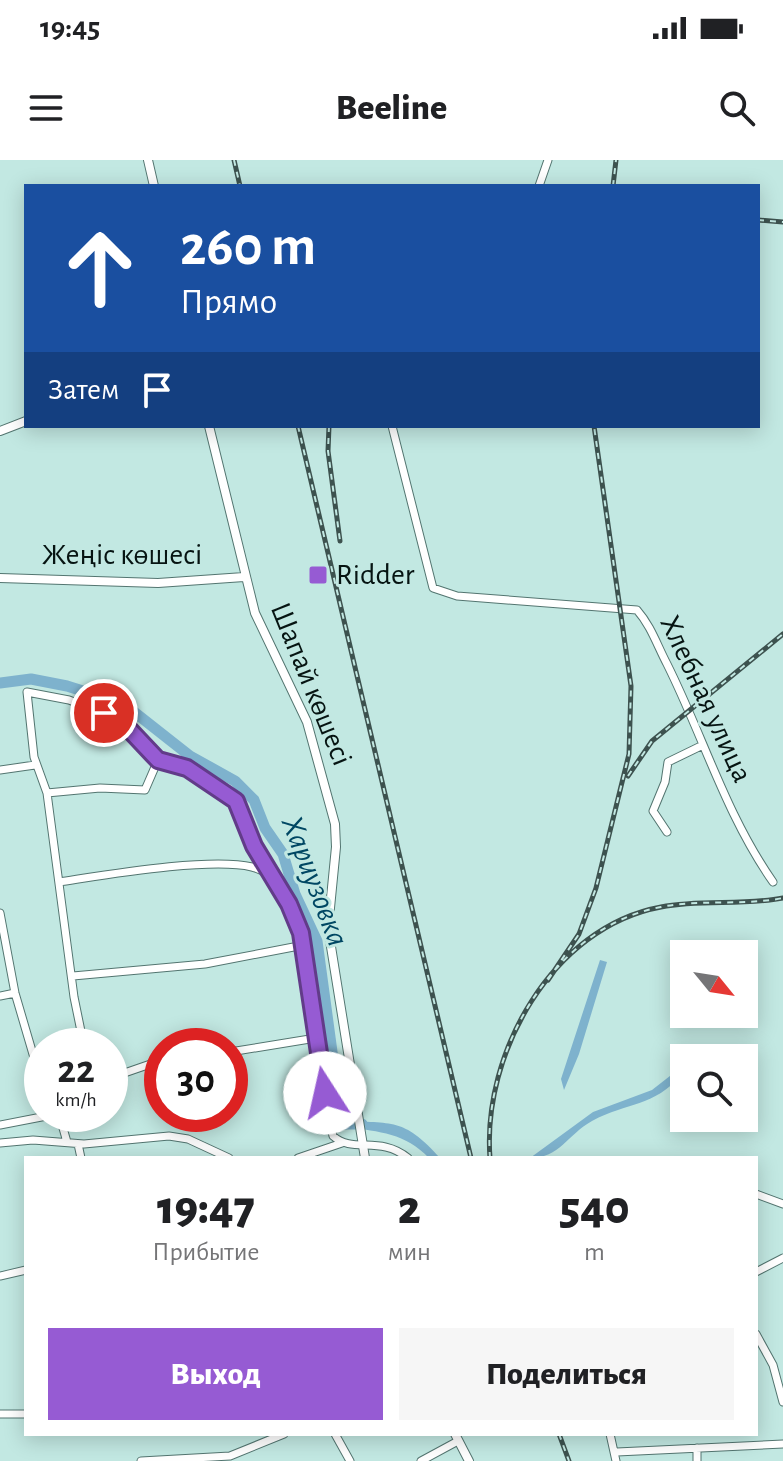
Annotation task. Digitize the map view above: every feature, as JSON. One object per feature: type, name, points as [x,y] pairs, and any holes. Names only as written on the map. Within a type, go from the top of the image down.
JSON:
[{"type":"street","points":[[148,160],[154,184]]},
{"type":"street","points":[[540,184],[548,160]]},
{"type":"street","points":[[0,431],[24,422]]},
{"type":"street","name":"Шапай көшесі","points":[[209,428],[255,613],[307,722],[335,824],[336,847],[328,928],[365,1156]]},
{"type":"street","name":"Хлебная улица","points":[[393,428],[433,588],[457,596],[637,610],[650,627],[733,816],[773,882]]},
{"type":"street","name":"Жеңіс көшесі","points":[[0,578],[158,583],[244,577]]},
{"type":"street","points":[[81,1028],[47,793],[35,765],[27,692],[69,700],[113,717],[158,760],[187,768],[236,801],[271,876],[289,904],[304,945],[333,1136],[343,1142],[392,1146],[405,1156]]},
{"type":"street","points":[[667,832],[653,811],[665,782],[668,762],[703,745]]},
{"type":"street","points":[[47,793],[100,788],[145,790],[149,787],[158,760]]},
{"type":"street","points":[[0,770],[35,765]]},
{"type":"street","points":[[59,882],[193,866],[250,866],[271,876]]},
{"type":"street","points":[[0,913],[15,993],[25,1028]]},
{"type":"street","points":[[73,976],[205,964],[304,945]]},
{"type":"street","points":[[0,996],[15,993]]},
{"type":"street","points":[[248,1049],[316,1038]]},
{"type":"street","points":[[0,1125],[24,1120]]},
{"type":"street","points":[[63,1132],[67,1142]]},
{"type":"street","points":[[0,1143],[78,1144],[169,1136],[188,1139],[213,1156]]},
{"type":"street","points":[[317,1155],[343,1142]]},
{"type":"street","points":[[78,1144],[81,1156]]},
{"type":"street","points":[[758,1195],[783,1204]]},
{"type":"street","points":[[758,1271],[783,1258]]},
{"type":"street","points":[[0,1276],[24,1270]]},
{"type":"street","points":[[758,1338],[773,1365],[783,1402]]},
{"type":"street","points":[[0,1414],[24,1414]]},
{"type":"street","points":[[141,1461],[230,1456],[279,1436]]},
{"type":"street","points":[[336,1436],[350,1461]]},
{"type":"street","points":[[611,1436],[616,1457],[660,1449],[783,1444]]},
{"type":"street","points":[[421,1461],[456,1437],[469,1461]]},
{"type":"street","points":[[697,1448],[697,1461]]},
{"type":"street","points":[[659,1461],[660,1449]]},
{"type":"water","points":[[600,960],[607,962],[579,1054],[564,1090],[561,1079]]},
{"type":"water","points":[[670,1076],[670,1086],[661,1093],[592,1121],[549,1154],[533,1156],[593,1112],[652,1090]]},
{"type":"water","points":[[347,1121],[399,1126],[418,1136],[438,1156],[427,1156],[411,1143],[391,1135],[347,1127]]},
{"type":"waterway","name":"Хариузовка","points":[[0,683],[31,679],[67,686],[124,704],[190,756],[235,781],[254,800],[265,828],[283,854],[295,894],[317,941],[340,1111],[346,1124],[362,1124]]},
{"type":"railway","points":[[234,160],[240,184]]},
{"type":"railway","points":[[613,184],[616,160]]},
{"type":"railway","points":[[760,220],[783,222]]},
{"type":"railway","points":[[298,428],[471,1156]]},
{"type":"railway","points":[[329,428],[328,451],[340,541]]},
{"type":"railway","points":[[548,980],[579,934],[596,888],[629,754],[631,686],[594,428]]},
{"type":"railway","points":[[628,776],[652,741],[783,634]]},
{"type":"railway","points":[[490,1156],[491,1118],[498,1078],[512,1038],[532,1001],[557,968],[587,940],[622,919],[661,907],[783,898]]},
{"type":"railway","points":[[560,1436],[569,1461]]},
{"type":"place","name":"Ridder","points":[[318,575]]},
{"type":"route","points":[[104,713],[124,724],[158,760],[187,768],[236,801],[254,846],[279,885],[301,933],[325,1093]]}]
